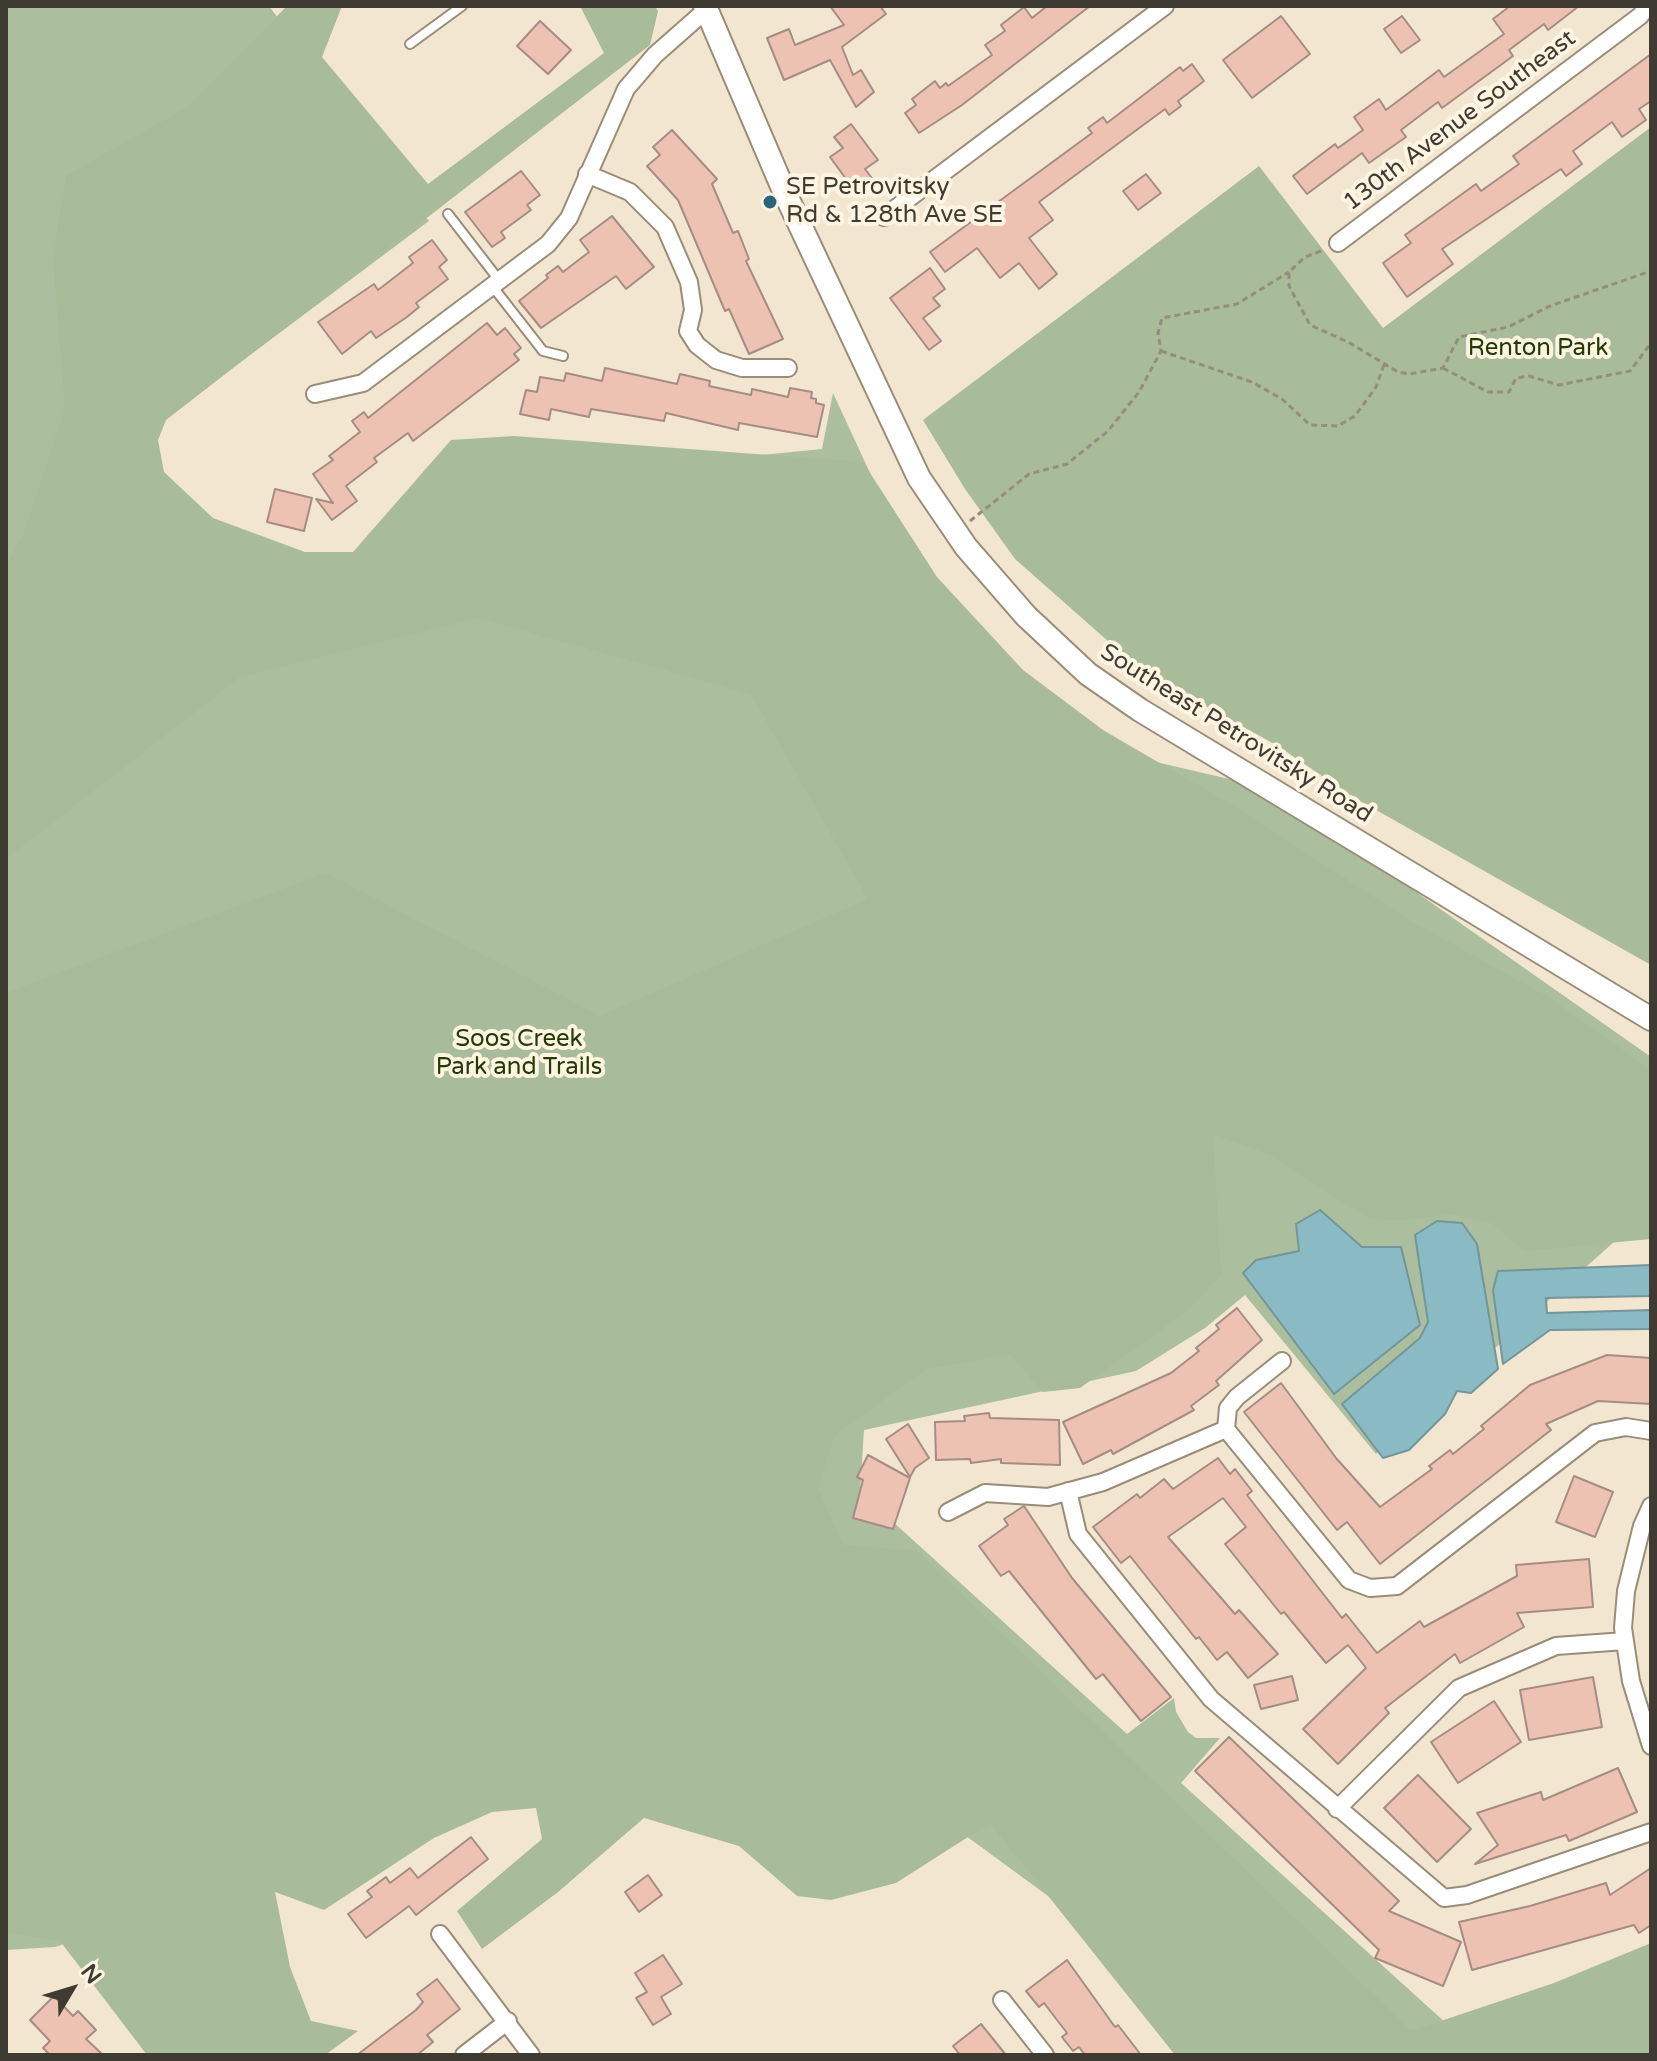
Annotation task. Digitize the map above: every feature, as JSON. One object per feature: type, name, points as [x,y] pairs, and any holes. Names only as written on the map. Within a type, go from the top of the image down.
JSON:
[{"type":"main road","name":"Southeast Petrovitsky Road","points":[[706,8],[784,191],[919,478],[955,532],[1026,616],[1101,683],[1651,1019]]},
{"type":"street","points":[[884,217],[1165,6]]},
{"type":"street","name":"130th Avenue Southeast","points":[[1338,243],[1640,16],[1648,6]]},
{"type":"street","points":[[315,394],[363,383],[559,232],[626,89],[655,55],[706,8]]},
{"type":"street","points":[[587,174],[630,192],[665,227],[689,282],[693,310],[688,331],[697,345],[716,360],[742,368],[788,368]]},
{"type":"street","points":[[1282,1361],[1237,1397],[1228,1408],[1226,1429],[1349,1580],[1370,1588],[1397,1586],[1595,1433],[1626,1427],[1651,1431]]},
{"type":"street","points":[[948,1512],[985,1493],[1048,1497],[1103,1482],[1226,1429]]},
{"type":"street","points":[[1068,1491],[1078,1534],[1211,1699],[1444,1898],[1467,1895],[1651,1832]]},
{"type":"street","points":[[1651,1506],[1642,1526],[1626,1591],[1625,1641],[1631,1681],[1651,1746]]},
{"type":"street","points":[[1337,1809],[1459,1688],[1556,1646],[1625,1641]]},
{"type":"street","points":[[440,1934],[531,2055]]},
{"type":"street","points":[[1002,2000],[1045,2055]]},
{"type":"street","points":[[464,2055],[508,2021]]},
{"type":"lane","points":[[410,44],[462,6]]},
{"type":"lane","points":[[448,214],[543,351],[563,356]]},
{"type":"path","points":[[955,532],[1029,474],[1067,464],[1086,451],[1123,414],[1161,351],[1158,333],[1162,318],[1237,304],[1289,272],[1305,257],[1338,243]]},
{"type":"path","points":[[1443,368],[1459,337],[1508,327],[1550,306],[1651,271]]},
{"type":"path","points":[[1289,272],[1289,286],[1310,325],[1348,342],[1384,365],[1409,374],[1443,368],[1488,392],[1509,392],[1516,378],[1529,376],[1559,385],[1630,371],[1651,343]]},
{"type":"path","points":[[1161,351],[1252,382],[1282,399],[1310,425],[1338,426],[1355,416],[1376,387],[1384,365]]},
{"type":"green space","name":"Soos Creek Park and Trails","points":[[6,6],[269,6],[429,221],[146,433],[146,475],[267,582],[741,457],[822,449],[833,393],[895,527],[917,560],[1029,687],[1143,759],[1268,788],[1651,1057],[1651,1209],[1376,1454],[1245,1295],[1205,1328],[1136,1371],[864,1430],[860,1492],[1127,1734],[1174,1698],[1176,1712],[1188,1732],[1196,1738],[1220,1738],[1181,1783],[1447,2024],[1428,2055],[1265,2055],[790,1707],[55,1947],[6,1950]]},
{"type":"green space","name":"Soos Creek Park and Trails","points":[[287,6],[342,6],[322,57],[428,184],[604,53],[580,6],[655,6],[658,11],[650,45],[166,420],[158,440],[164,472],[213,518],[305,552],[353,552],[451,440],[514,436],[863,462],[937,577],[1023,670],[1103,730],[1247,814],[1410,921],[1545,995],[1651,1070],[1651,1239],[1524,1251],[1492,1223],[1452,1214],[1403,1220],[1370,1219],[1268,1154],[1213,1134],[1221,1275],[1186,1312],[1080,1388],[1043,1392],[1010,1354],[926,1369],[835,1435],[818,1488],[843,1545],[917,1551],[1411,2031],[1554,1983],[1651,1943],[1651,2055],[1175,2055],[990,1823],[896,1883],[831,1900],[797,1896],[739,1846],[644,1818],[558,1892],[482,1949],[457,1911],[542,1839],[536,1808],[492,1812],[434,1838],[324,1910],[275,1892],[290,1967],[311,2021],[358,2031],[325,2055],[147,2055],[60,1941],[6,1932],[6,993],[326,873],[600,1016],[868,899],[751,694],[478,618],[240,677],[6,859],[6,565],[23,536],[65,408],[53,258],[66,176],[189,106]]},
{"type":"green space","name":"Renton Park","points":[[1651,127],[1651,965],[1353,797],[1278,746],[1142,671],[1015,559],[965,489],[923,420],[1259,166],[1383,328]]},
{"type":"water","points":[[1320,1210],[1362,1247],[1401,1247],[1420,1325],[1334,1394],[1243,1273],[1256,1260],[1299,1251],[1296,1224]]},
{"type":"water","points":[[1437,1221],[1462,1223],[1477,1244],[1498,1369],[1471,1393],[1457,1391],[1445,1414],[1409,1450],[1383,1458],[1342,1404],[1420,1338],[1428,1322],[1415,1235]]},
{"type":"water","points":[[1651,1265],[1651,1296],[1546,1298],[1547,1313],[1651,1310],[1651,1329],[1550,1330],[1503,1364],[1493,1290],[1498,1271]]},
{"type":"building","points":[[830,6],[880,6],[886,14],[842,47],[853,75],[861,70],[874,92],[856,107],[830,60],[784,80],[767,38],[789,29],[795,45],[844,25]]},
{"type":"building","points":[[1047,6],[1090,6],[962,105],[919,133],[905,113],[916,105],[912,99],[935,81],[940,88],[946,83],[948,86],[992,55],[985,45],[1005,31],[1001,25],[1024,7],[1032,18]]},
{"type":"building","points":[[1510,6],[1579,6],[1548,30],[1544,24],[1509,50],[1513,56],[1442,108],[1438,102],[1401,130],[1406,137],[1369,163],[1362,153],[1307,194],[1293,176],[1335,144],[1338,148],[1363,130],[1354,117],[1379,99],[1386,110],[1439,70],[1444,77],[1504,34],[1493,19]]},
{"type":"building","points":[[1281,16],[1310,54],[1252,98],[1223,60]]},
{"type":"building","points":[[1402,16],[1420,40],[1401,53],[1384,29]]},
{"type":"building","points":[[540,21],[571,50],[548,74],[517,46]]},
{"type":"building","points":[[1651,54],[1651,101],[1639,109],[1646,120],[1622,137],[1612,122],[1573,151],[1582,164],[1566,176],[1561,169],[1442,249],[1453,264],[1407,297],[1383,263],[1411,243],[1405,235],[1476,184],[1481,191],[1519,164],[1513,156]]},
{"type":"building","points":[[1192,64],[1204,81],[1178,101],[1181,106],[1169,115],[1165,109],[1039,202],[1053,220],[1029,238],[1057,274],[1039,289],[1019,263],[1000,278],[977,248],[945,272],[930,252],[1092,133],[1088,128],[1103,117],[1107,123],[1180,67],[1183,71]]},
{"type":"building","points":[[851,124],[878,160],[865,169],[874,181],[857,194],[830,157],[843,148],[834,137]]},
{"type":"building","points":[[672,130],[717,179],[712,184],[733,233],[738,231],[749,259],[746,261],[783,339],[749,354],[729,309],[725,311],[678,200],[647,166],[660,155],[653,147]]},
{"type":"building","points":[[521,171],[540,195],[527,205],[531,210],[501,232],[505,238],[492,247],[465,212]]},
{"type":"building","points":[[1146,174],[1161,193],[1138,210],[1123,191]]},
{"type":"building","points":[[612,216],[654,267],[626,289],[616,276],[541,328],[519,301],[558,266],[563,272],[589,252],[580,240]]},
{"type":"building","points":[[432,240],[447,260],[439,267],[448,279],[416,303],[419,307],[407,317],[376,338],[371,331],[342,354],[318,322],[374,284],[378,290],[413,263],[409,257]]},
{"type":"building","points":[[930,268],[945,289],[933,298],[940,306],[923,318],[941,341],[929,350],[890,298]]},
{"type":"building","points":[[487,323],[497,335],[505,328],[521,348],[514,354],[519,360],[413,441],[408,433],[374,458],[377,462],[346,486],[357,501],[332,520],[316,499],[333,503],[313,474],[333,460],[329,456],[360,432],[352,421],[364,412],[368,418]]},
{"type":"building","points":[[605,368],[677,384],[680,374],[710,381],[709,386],[751,395],[752,389],[788,397],[790,388],[812,392],[811,398],[824,405],[817,437],[739,423],[738,430],[666,413],[664,421],[591,409],[589,417],[551,409],[549,420],[520,414],[526,390],[537,392],[540,377],[564,381],[566,373],[602,381]]},
{"type":"building","points":[[275,489],[312,498],[304,531],[267,522]]},
{"type":"building","points":[[1237,1308],[1262,1340],[1216,1381],[1219,1385],[1191,1406],[1194,1410],[1113,1454],[1111,1450],[1083,1464],[1063,1422],[1171,1373],[1199,1351],[1196,1348],[1219,1329],[1216,1325]]},
{"type":"building","points":[[1607,1355],[1651,1358],[1651,1404],[1598,1401],[1546,1424],[1551,1430],[1380,1564],[1347,1522],[1337,1530],[1244,1412],[1281,1383],[1336,1458],[1380,1507],[1432,1469],[1429,1466],[1450,1450],[1453,1454],[1484,1429],[1481,1426],[1530,1385]]},
{"type":"building","points":[[989,1413],[990,1418],[1059,1420],[1060,1465],[1001,1463],[1001,1459],[971,1463],[970,1459],[936,1460],[935,1422],[965,1421],[964,1416]]},
{"type":"building","points":[[908,1424],[929,1458],[915,1468],[910,1477],[886,1439]]},
{"type":"building","points":[[868,1455],[910,1478],[893,1529],[853,1518],[863,1480],[857,1477]]},
{"type":"building","points":[[1218,1458],[1230,1474],[1235,1469],[1252,1491],[1247,1495],[1317,1586],[1342,1618],[1346,1614],[1377,1653],[1420,1621],[1424,1627],[1517,1576],[1516,1565],[1589,1559],[1593,1607],[1517,1613],[1524,1627],[1460,1663],[1455,1654],[1385,1708],[1389,1713],[1338,1764],[1303,1729],[1366,1668],[1348,1645],[1326,1663],[1284,1612],[1281,1614],[1225,1544],[1246,1527],[1223,1498],[1168,1537],[1235,1614],[1239,1610],[1278,1654],[1248,1678],[1227,1652],[1217,1660],[1199,1637],[1196,1639],[1130,1556],[1121,1563],[1093,1527],[1137,1494],[1140,1498],[1164,1479],[1173,1489]]},
{"type":"building","points":[[1574,1476],[1613,1492],[1595,1537],[1556,1522]]},
{"type":"building","points":[[1024,1506],[1072,1578],[1171,1697],[1141,1721],[1103,1674],[1096,1679],[1009,1571],[1001,1576],[979,1546],[1008,1525],[1004,1519]]},
{"type":"building","points":[[1292,1676],[1298,1700],[1261,1709],[1254,1685]]},
{"type":"building","points":[[1593,1677],[1602,1727],[1529,1740],[1520,1690]]},
{"type":"building","points":[[1494,1701],[1521,1742],[1458,1783],[1431,1742]]},
{"type":"building","points":[[1229,1737],[1399,1901],[1389,1911],[1461,1942],[1443,1986],[1375,1958],[1379,1950],[1195,1771]]},
{"type":"building","points":[[1618,1768],[1637,1812],[1569,1841],[1566,1835],[1475,1864],[1498,1845],[1477,1813],[1541,1792],[1543,1800]]},
{"type":"building","points":[[1418,1775],[1471,1829],[1437,1862],[1384,1808]]},
{"type":"building","points":[[471,1837],[488,1859],[416,1915],[409,1906],[366,1938],[348,1914],[372,1897],[367,1891],[386,1877],[390,1883],[410,1868],[418,1878]]},
{"type":"building","points":[[1651,1868],[1651,1925],[1639,1933],[1634,1925],[1472,1970],[1459,1922],[1530,1906],[1606,1883],[1610,1895]]},
{"type":"building","points":[[648,1875],[662,1895],[639,1912],[625,1892]]},
{"type":"building","points":[[663,1955],[682,1984],[661,1997],[671,2014],[653,2025],[636,1998],[647,1992],[635,1973]]},
{"type":"building","points":[[1067,1960],[1115,2027],[1118,2025],[1141,2055],[1085,2055],[1079,2047],[1073,2051],[1062,2037],[1067,2033],[1044,2003],[1039,2007],[1026,1991]]},
{"type":"building","points":[[437,1979],[460,2009],[427,2035],[433,2042],[417,2055],[357,2055],[416,2010],[423,2002],[417,1994]]},
{"type":"building","points":[[54,1996],[73,2016],[78,2011],[96,2030],[86,2039],[103,2055],[50,2055],[43,2048],[50,2041],[30,2020]]},
{"type":"building","points":[[981,2024],[1006,2055],[960,2055],[953,2046]]},
{"type":"place","name":"SE Petrovitsky Rd & 128th Ave SE","points":[[770,202]]}]
